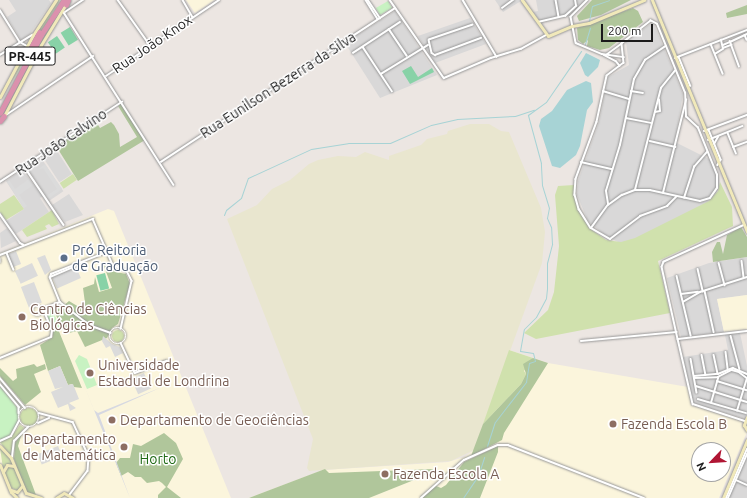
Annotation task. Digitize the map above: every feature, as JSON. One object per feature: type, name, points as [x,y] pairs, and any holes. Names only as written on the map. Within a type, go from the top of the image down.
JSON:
[{"type":"highway","name":"PR-445","points":[[0,107],[36,39],[61,0]]},
{"type":"highway","name":"PR-445","points":[[2,115],[41,35],[67,1]]},
{"type":"highway","points":[[0,122],[2,115]]},
{"type":"street","points":[[51,0],[54,4]]},
{"type":"street","name":"PR-445","points":[[0,97],[34,34],[56,0]]},
{"type":"street","points":[[83,0],[63,12],[106,76],[174,184]]},
{"type":"street","points":[[118,0],[150,45]]},
{"type":"street","points":[[183,0],[193,17]]},
{"type":"street","name":"Rua João Knox","points":[[106,76],[219,0]]},
{"type":"street","points":[[367,0],[379,19]]},
{"type":"street","points":[[390,0],[442,76],[447,79],[497,57],[522,49],[546,36],[572,26],[589,23],[644,0]]},
{"type":"street","points":[[463,0],[497,57]]},
{"type":"street","points":[[502,8],[513,0]]},
{"type":"street","points":[[522,0],[546,36]]},
{"type":"street","points":[[556,0],[559,17]]},
{"type":"street","points":[[536,22],[565,16],[575,7],[575,0]]},
{"type":"street","points":[[588,0],[571,16],[576,44],[602,54],[624,57]]},
{"type":"street","points":[[652,0],[691,86]]},
{"type":"street","name":"PR-445","points":[[2,115],[40,45],[63,12],[67,1]]},
{"type":"street","name":"Rua Eunilson Bezerra da Silva","points":[[161,162],[396,8]]},
{"type":"street","points":[[0,10],[20,42],[26,43],[27,47]]},
{"type":"street","points":[[591,228],[608,205],[622,195],[635,190],[650,190],[676,197],[705,200],[717,188],[717,175],[698,128],[687,119],[686,98],[666,46],[654,21],[649,22],[606,55]]},
{"type":"street","points":[[353,53],[400,22]]},
{"type":"street","points":[[415,52],[428,45],[429,40],[473,25]]},
{"type":"street","points":[[389,29],[407,57]]},
{"type":"street","points":[[677,58],[747,30]]},
{"type":"street","points":[[0,50],[1,54],[34,34]]},
{"type":"street","points":[[715,54],[730,42],[746,34],[747,40]]},
{"type":"street","points":[[428,45],[432,53],[435,55],[482,38]]},
{"type":"street","points":[[721,40],[723,47]]},
{"type":"street","points":[[730,42],[739,67]]},
{"type":"street","points":[[419,43],[419,49]]},
{"type":"street","points":[[622,44],[624,57],[620,66],[607,76],[597,122],[576,179],[575,195],[579,209],[591,228],[606,238],[614,237],[633,221],[667,206],[676,197]]},
{"type":"street","points":[[711,44],[723,74]]},
{"type":"street","points":[[723,47],[731,45]]},
{"type":"street","points":[[608,205],[606,191],[626,118],[631,90],[641,65],[666,46]]},
{"type":"street","points":[[363,47],[392,90]]},
{"type":"street","points":[[381,74],[419,49],[423,48]]},
{"type":"street","points":[[606,55],[616,61],[620,66]]},
{"type":"street","points":[[2,115],[92,56]]},
{"type":"street","points":[[677,58],[704,132],[746,226],[747,232]]},
{"type":"street","points":[[635,190],[650,141],[652,123],[663,83],[676,71]]},
{"type":"street","points":[[631,90],[643,93]]},
{"type":"street","points":[[603,91],[629,99]]},
{"type":"street","points":[[663,193],[686,98]]},
{"type":"street","points":[[655,112],[660,111],[658,100]]},
{"type":"street","name":"Rua João Calvino","points":[[0,182],[122,102]]},
{"type":"street","points":[[682,112],[686,111]]},
{"type":"street","points":[[704,132],[747,115]]},
{"type":"street","points":[[626,118],[652,123]]},
{"type":"street","points":[[708,140],[742,126]]},
{"type":"street","points":[[708,130],[721,160],[718,165]]},
{"type":"street","points":[[728,133],[736,153]]},
{"type":"street","points":[[714,144],[718,136]]},
{"type":"street","points":[[650,141],[675,147]]},
{"type":"street","points":[[734,147],[747,142]]},
{"type":"street","points":[[684,198],[694,167],[707,152]]},
{"type":"street","points":[[581,162],[612,169]]},
{"type":"street","points":[[24,166],[64,225]]},
{"type":"street","points":[[0,216],[20,243],[24,245]]},
{"type":"street","points":[[0,255],[94,219],[114,267],[127,272],[132,283],[121,329],[126,336],[121,343]]},
{"type":"street","points":[[76,220],[79,224]]},
{"type":"street","points":[[745,421],[693,404],[662,264],[746,226]]},
{"type":"street","points":[[108,252],[76,264],[75,267],[50,277],[60,302],[89,326],[111,333],[121,329]]},
{"type":"street","points":[[7,253],[14,270]]},
{"type":"street","points":[[742,261],[744,277]]},
{"type":"street","points":[[719,263],[725,285]]},
{"type":"street","points":[[698,269],[714,332]]},
{"type":"street","points":[[677,276],[691,335]]},
{"type":"street","points":[[681,294],[703,291],[747,277]]},
{"type":"street","points":[[683,302],[703,291]]},
{"type":"street","points":[[0,358],[50,338],[52,331],[43,310],[37,306],[33,313],[40,317],[43,310],[60,302]]},
{"type":"street","points":[[678,339],[747,331]]},
{"type":"street","points":[[581,341],[676,332]]},
{"type":"street","points":[[111,333],[114,342],[121,343]]},
{"type":"street","points":[[731,336],[740,369]]},
{"type":"street","points":[[121,343],[135,373],[167,361]]},
{"type":"street","points":[[726,352],[728,369]]},
{"type":"street","points":[[702,355],[706,376]]},
{"type":"street","points":[[711,403],[718,376],[714,355]]},
{"type":"street","points":[[690,359],[697,392]]},
{"type":"street","points":[[718,376],[728,369],[740,369],[747,374]]},
{"type":"street","points":[[694,377],[718,376],[732,370],[740,372],[747,378],[737,411]]},
{"type":"street","points":[[0,378],[25,408]]},
{"type":"street","points":[[717,381],[747,390]]},
{"type":"street","points":[[0,384],[19,407],[20,420],[11,436],[0,441]]},
{"type":"street","points":[[696,386],[747,402]]},
{"type":"street","points":[[698,399],[747,415],[745,421],[747,430]]},
{"type":"street","points":[[19,414],[25,408],[33,407],[39,413],[51,417],[68,419],[75,424],[90,459],[88,472],[70,495]]},
{"type":"street","points":[[37,423],[39,413]]},
{"type":"street","points":[[12,461],[13,443],[28,427],[51,417]]},
{"type":"street","points":[[20,420],[28,427]]},
{"type":"street","points":[[723,498],[747,440]]},
{"type":"street","points":[[421,498],[464,460],[501,445],[515,446],[644,498]]},
{"type":"street","points":[[0,446],[12,461],[22,486],[29,495],[41,498]]},
{"type":"street","points":[[727,498],[747,449]]},
{"type":"street","points":[[727,498],[747,454]]},
{"type":"street","points":[[0,465],[16,498]]},
{"type":"street","points":[[3,472],[7,465],[15,467]]},
{"type":"street","points":[[736,480],[747,485]]},
{"type":"street","points":[[10,488],[17,492],[22,486]]},
{"type":"street","points":[[56,498],[62,493],[70,495],[73,498]]},
{"type":"shaded area","points":[[9,0],[49,0],[51,3],[30,34],[21,40],[7,17],[16,11]]},
{"type":"shaded area","points":[[186,0],[214,0],[195,13]]},
{"type":"shaded area","points":[[495,0],[520,0],[521,1],[503,12]]},
{"type":"shaded area","points":[[536,0],[586,1],[571,12],[569,16],[540,21],[533,12],[538,11]]},
{"type":"shaded area","points":[[395,11],[437,75],[380,98],[345,43]]},
{"type":"shaded area","points":[[470,18],[486,44],[435,63],[418,36]]},
{"type":"shaded area","points":[[653,22],[683,94],[675,142],[713,161],[719,177],[720,187],[712,200],[633,241],[620,243],[606,236],[588,221],[577,195],[578,181],[599,122],[608,77],[629,65],[626,42]]},
{"type":"shaded area","points":[[470,124],[489,124],[501,131],[509,132],[541,208],[545,232],[542,263],[474,450],[451,461],[309,471],[307,468],[313,439],[227,219],[257,205],[272,189],[290,180],[309,164],[318,160],[338,156],[356,157],[365,152],[389,160],[389,156],[421,145],[427,139],[447,134],[448,131]]},
{"type":"shaded area","points":[[55,148],[72,174],[59,182],[42,156]]},
{"type":"shaded area","points":[[41,158],[63,191],[49,201],[27,168]]},
{"type":"shaded area","points":[[45,164],[62,189],[48,199],[46,196],[57,189],[43,168],[37,170]]},
{"type":"shaded area","points":[[22,170],[43,196],[40,198],[49,212],[16,234],[6,221],[24,209],[6,181]]},
{"type":"shaded area","points":[[29,179],[33,185],[19,195],[27,206],[24,208],[7,182],[9,180],[15,189]]},
{"type":"shaded area","points":[[69,194],[83,215],[65,222],[52,205]]},
{"type":"shaded area","name":"Universidade Estadual de Londrina","points":[[108,209],[114,211],[231,498],[0,498],[0,253]]},
{"type":"shaded area","points":[[7,228],[16,241],[1,248],[0,233]]},
{"type":"shaded area","points":[[16,251],[21,264],[13,267],[8,254]]},
{"type":"shaded area","points":[[45,255],[51,270],[45,275],[37,258]]},
{"type":"shaded area","points":[[747,257],[747,295],[717,299],[724,332],[681,337],[667,278],[709,263]]},
{"type":"shaded area","points":[[32,263],[38,276],[21,284],[15,271]]},
{"type":"shaded area","points":[[76,267],[81,278],[57,289],[52,278]]},
{"type":"shaded area","points":[[34,282],[42,303],[29,308],[21,287]]},
{"type":"shaded area","points":[[747,295],[747,329],[724,332],[717,299]]},
{"type":"shaded area","points":[[740,333],[747,366],[747,415],[743,418],[693,403],[683,357],[728,350],[725,335]]},
{"type":"shaded area","points":[[103,336],[112,344],[120,347],[123,353],[115,357],[110,346],[106,348],[102,341]]},
{"type":"shaded area","name":"Fazenda Escola B","points":[[509,350],[548,363],[688,387],[691,405],[741,421],[747,432],[731,470],[731,442],[691,442],[691,482],[726,482],[719,498],[249,498],[323,470],[448,462],[464,457],[474,450]]},
{"type":"shaded area","points":[[60,366],[68,385],[73,384],[79,399],[69,403],[76,408],[70,411],[68,404],[58,408],[51,392],[63,387],[55,389],[48,371]]},
{"type":"shaded area","points":[[144,373],[151,389],[138,394],[131,379]]},
{"type":"shaded area","points":[[162,387],[99,415],[130,498],[94,410],[98,413]]},
{"type":"shaded area","points":[[747,443],[747,498],[724,498]]},
{"type":"shaded area","points":[[58,446],[62,456],[42,464],[38,454]]},
{"type":"green space","points":[[57,0],[60,0],[10,85],[26,50]]},
{"type":"green space","points":[[592,0],[631,0],[601,15],[579,21],[577,16]]},
{"type":"green space","points":[[388,1],[392,8],[380,15],[376,8]]},
{"type":"green space","points":[[747,5],[747,14],[727,18],[726,13]]},
{"type":"green space","points":[[633,8],[638,11],[643,22],[609,48],[600,50],[587,46],[588,40],[583,44],[578,40],[577,28]]},
{"type":"green space","points":[[70,27],[78,40],[69,46],[61,33]]},
{"type":"green space","points":[[57,36],[65,48],[56,54],[48,42]]},
{"type":"green space","points":[[411,66],[418,77],[432,68],[434,72],[410,84],[402,71]]},
{"type":"green space","points":[[122,103],[145,140],[78,181],[56,146],[95,120],[100,128],[111,122],[114,125],[119,134],[120,147],[137,137],[118,106]]},
{"type":"green space","points":[[73,174],[77,180],[64,189],[60,183]]},
{"type":"green space","points":[[720,182],[732,207],[733,226],[658,261],[670,313],[536,339],[524,333],[548,310],[554,292],[559,246],[555,195],[558,186],[574,185],[577,206],[589,228],[606,240],[621,242],[635,238],[709,201],[718,191]]},
{"type":"green space","points":[[14,195],[24,209],[6,220],[0,212],[0,204]]},
{"type":"green space","points":[[52,210],[59,224],[52,227],[49,224],[45,226],[47,229],[27,237],[22,230]]},
{"type":"green space","points":[[741,227],[747,237],[747,257],[713,262],[712,252],[717,242],[720,242],[723,254],[727,235]]},
{"type":"green space","points":[[107,262],[116,272],[126,274],[130,284],[118,324],[112,328],[107,338],[85,347],[77,331],[65,334],[52,307],[62,307],[69,301],[79,307],[85,303],[83,288],[94,284],[95,277],[99,292],[112,288],[104,266]]},
{"type":"green space","points":[[105,273],[109,288],[100,291],[96,275]]},
{"type":"green space","points":[[51,306],[60,328],[51,327],[44,309]]},
{"type":"green space","points":[[52,329],[58,329],[82,388],[74,387],[72,384],[68,385],[60,366],[48,371],[40,345],[53,337]]},
{"type":"green space","points":[[116,330],[120,330],[124,336],[120,342],[116,342],[112,338],[112,334]]},
{"type":"green space","points":[[509,350],[533,358],[524,371],[526,374],[521,384],[483,424]]},
{"type":"green space","points":[[79,355],[87,359],[97,385],[87,389],[75,361]]},
{"type":"green space","points":[[533,358],[548,363],[504,433],[502,440],[471,456],[483,424],[521,384],[526,374],[523,364]]},
{"type":"green space","points":[[34,364],[37,367],[45,364],[46,369],[34,374],[41,392],[25,405],[0,376],[0,368],[13,381],[17,378],[16,369]]},
{"type":"green space","points":[[0,386],[19,410],[17,426],[9,436],[0,440]]},
{"type":"green space","points":[[29,408],[35,411],[38,417],[35,423],[29,426],[23,423],[20,417],[23,411]]},
{"type":"green space","points":[[20,425],[24,428],[13,442],[11,457],[0,442],[12,436]]},
{"type":"green space","points":[[22,433],[18,446],[36,495],[25,491],[14,459],[15,443]]},
{"type":"green space","name":"Horto","points":[[164,433],[176,443],[183,459],[167,487],[181,498],[158,498],[158,495],[166,487],[162,483],[159,481],[147,483],[141,477],[135,477],[128,472],[121,476],[116,463],[120,458],[130,458],[133,444],[141,446]]},
{"type":"green space","points":[[498,446],[498,452],[480,498],[422,498],[436,486],[441,488],[446,485],[464,462]]},
{"type":"green space","points":[[0,448],[13,464],[7,464],[3,468]]},
{"type":"green space","points":[[7,466],[14,467],[21,485],[19,491],[10,487],[4,471]]},
{"type":"green space","points":[[325,469],[329,473],[434,469],[419,478],[369,498],[249,498]]},
{"type":"water","points":[[586,53],[600,60],[598,67],[588,77],[585,75],[580,63]]},
{"type":"water","points":[[586,81],[591,83],[593,102],[587,110],[580,146],[576,155],[560,168],[552,166],[539,126],[541,119],[552,111],[567,90]]},
{"type":"waterway","points":[[589,21],[592,6],[609,0]]},
{"type":"waterway","points":[[585,44],[590,28]]},
{"type":"waterway","points":[[487,446],[495,422],[526,382],[529,363],[535,361],[533,353],[520,351],[524,329],[536,317],[546,298],[547,263],[552,244],[551,227],[547,218],[549,208],[542,185],[541,163],[528,115],[546,102],[581,51]]},
{"type":"waterway","points":[[224,215],[226,210],[241,198],[248,178],[311,149],[348,143],[390,143],[431,125],[457,119],[515,116],[534,110]]},
{"type":"waterway","points":[[463,498],[478,476],[484,457]]},
{"type":"place","name":"Pró Reitoria de Graduação","points":[[64,258]]},
{"type":"place","name":"Centro de Ciências Biológicas","points":[[22,317]]},
{"type":"place","name":"Universidade Estadual de Londrina","points":[[90,373]]},
{"type":"place","name":"Departamento de Geociências","points":[[112,420]]},
{"type":"place","name":"Fazenda Escola B","points":[[613,424]]},
{"type":"place","name":"Departamento de Matemática","points":[[124,447]]},
{"type":"place","name":"Fazenda Escola A","points":[[385,474]]}]
